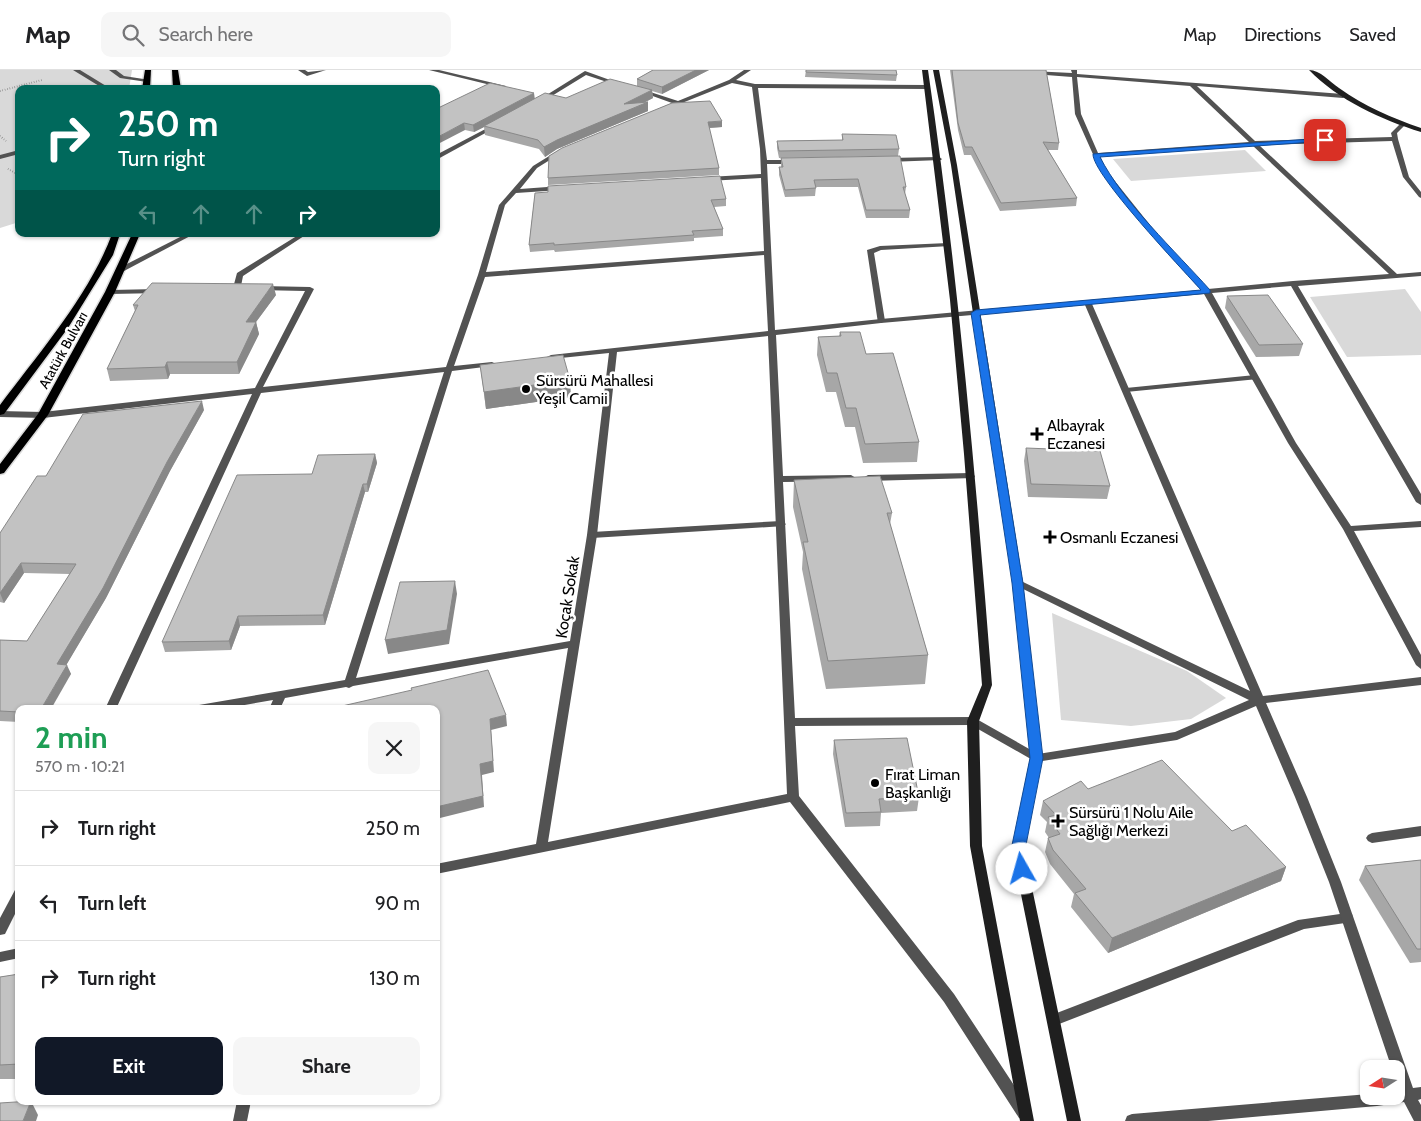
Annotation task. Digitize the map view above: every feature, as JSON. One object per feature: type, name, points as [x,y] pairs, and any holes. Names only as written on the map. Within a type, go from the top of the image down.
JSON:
[{"type":"main road","points":[[146,85],[148,70]]},
{"type":"main road","points":[[175,70],[177,85]]},
{"type":"main road","points":[[925,70],[939,159],[955,315],[971,476],[987,685],[973,721],[976,846],[1026,1119]]},
{"type":"main road","points":[[936,70],[954,165],[1018,583],[1036,758],[1018,850],[1074,1121]]},
{"type":"main road","points":[[1312,70],[1344,96],[1403,124],[1421,130]]},
{"type":"main road","name":"Atatürk Bulvarı","points":[[0,413],[62,328],[109,254],[115,237]]},
{"type":"main road","name":"Atatürk Bulvarı","points":[[0,471],[43,415],[110,292],[135,237]]},
{"type":"street","points":[[76,70],[101,85]]},
{"type":"street","points":[[112,70],[122,77],[147,80]]},
{"type":"street","points":[[301,70],[307,74],[323,70]]},
{"type":"street","points":[[432,70],[510,88]]},
{"type":"street","points":[[576,70],[621,85]]},
{"type":"street","points":[[653,113],[731,81],[748,70]]},
{"type":"street","points":[[1027,72],[1074,73],[1192,85],[1344,96]]},
{"type":"street","points":[[530,107],[585,73]]},
{"type":"street","points":[[1074,73],[1078,114],[1103,170],[1141,217],[1207,292],[1292,444],[1348,529],[1421,664]]},
{"type":"street","points":[[731,81],[755,86],[927,87]]},
{"type":"street","points":[[484,87],[492,83]]},
{"type":"street","points":[[1192,85],[1395,276]]},
{"type":"street","points":[[755,86],[764,162],[793,797],[950,998],[1026,1119]]},
{"type":"street","points":[[630,88],[676,102]]},
{"type":"street","points":[[538,95],[547,97]]},
{"type":"street","points":[[440,156],[505,120]]},
{"type":"street","points":[[1403,124],[1394,133],[1395,139],[1406,177],[1421,196]]},
{"type":"street","points":[[1095,155],[1254,143],[1395,139]]},
{"type":"street","points":[[349,684],[449,370],[482,275],[502,205],[535,167],[568,149]]},
{"type":"street","points":[[0,157],[15,153]]},
{"type":"street","points":[[881,160],[939,159]]},
{"type":"street","points":[[764,162],[803,162]]},
{"type":"street","points":[[697,180],[764,176]]},
{"type":"street","points":[[514,191],[572,188]]},
{"type":"street","points":[[121,269],[185,237]]},
{"type":"street","points":[[237,288],[240,275],[299,237]]},
{"type":"street","points":[[881,321],[870,252],[880,248],[948,246]]},
{"type":"street","points":[[482,275],[768,253]]},
{"type":"street","points":[[543,358],[881,321],[1421,274]]},
{"type":"street","points":[[1294,284],[1421,502]]},
{"type":"street","points":[[112,705],[257,392],[310,289],[227,288]]},
{"type":"street","points":[[110,292],[169,290]]},
{"type":"street","points":[[1088,303],[1301,797],[1415,1094],[1421,1118]]},
{"type":"street","name":"Koçak Sokak","points":[[541,848],[592,535],[613,349]]},
{"type":"street","points":[[0,413],[43,415],[449,370],[505,362]]},
{"type":"street","points":[[1126,390],[1255,377]]},
{"type":"street","points":[[779,480],[971,476]]},
{"type":"street","points":[[592,535],[781,524]]},
{"type":"street","points":[[1348,529],[1421,524]]},
{"type":"street","points":[[1018,583],[1259,700]]},
{"type":"street","points":[[224,705],[575,643]]},
{"type":"street","points":[[790,722],[973,721],[1036,758],[1177,736],[1259,700],[1421,681]]},
{"type":"street","points":[[276,705],[281,696]]},
{"type":"street","points":[[440,868],[793,797]]},
{"type":"street","points":[[1372,838],[1421,831]]},
{"type":"street","points":[[0,930],[15,901]]},
{"type":"street","points":[[1054,1020],[1303,924],[1347,918]]},
{"type":"street","points":[[0,957],[15,954]]},
{"type":"street","points":[[1132,1121],[1377,1100],[1415,1094]]},
{"type":"street","points":[[240,1121],[243,1105]]},
{"type":"path","points":[[23,85],[42,80]]},
{"type":"path","points":[[0,91],[15,87]]},
{"type":"shaded area","points":[[0,70],[132,70],[130,85],[15,85],[15,223],[0,228]]},
{"type":"shaded area","points":[[1245,150],[1266,171],[1131,181],[1113,159]]},
{"type":"shaded area","points":[[1405,289],[1421,312],[1421,355],[1347,357],[1310,297]]},
{"type":"shaded area","points":[[1052,613],[1187,671],[1226,698],[1191,719],[1131,726],[1061,720]]},
{"type":"building","points":[[653,70],[696,70],[662,87],[637,79]]},
{"type":"building","points":[[806,70],[896,70],[897,75],[806,72]]},
{"type":"building","points":[[952,70],[1046,70],[1059,143],[1043,142],[1077,198],[1001,203],[972,147],[965,147],[958,123]]},
{"type":"building","points":[[610,79],[652,90],[624,104],[648,102],[544,147],[538,140],[484,126],[545,93],[566,98]]},
{"type":"building","points":[[490,83],[534,93],[473,125],[464,123],[440,136],[440,107]]},
{"type":"building","points":[[710,101],[722,121],[708,122],[719,168],[548,178],[549,156],[562,148],[672,103]]},
{"type":"building","points":[[842,134],[896,135],[899,149],[779,151],[777,141],[843,140]]},
{"type":"building","points":[[900,156],[906,187],[903,187],[910,210],[866,210],[858,179],[814,180],[816,188],[785,190],[779,167],[783,167],[781,158]]},
{"type":"building","points":[[720,176],[726,199],[711,200],[723,229],[692,231],[694,235],[554,245],[554,243],[529,245],[535,193],[548,192],[548,186]]},
{"type":"building","points":[[152,283],[273,284],[246,322],[256,322],[237,362],[167,362],[165,367],[107,369],[138,305],[133,305]]},
{"type":"building","points":[[1268,295],[1303,344],[1259,345],[1227,296]]},
{"type":"building","points":[[840,332],[860,332],[866,354],[893,353],[919,442],[865,444],[856,408],[846,408],[837,373],[827,373],[818,337],[841,336]]},
{"type":"building","points":[[563,355],[570,380],[484,392],[480,365]]},
{"type":"building","points":[[202,401],[167,462],[103,588],[57,664],[67,665],[43,705],[15,705],[15,712],[0,711],[0,640],[27,641],[76,564],[21,563],[0,593],[0,533],[37,476],[46,476],[83,414]]},
{"type":"building","points":[[1026,448],[1100,451],[1110,486],[1031,484]]},
{"type":"building","points":[[375,454],[367,484],[363,484],[323,615],[238,616],[229,641],[162,642],[237,475],[312,474],[318,455]]},
{"type":"building","points":[[880,476],[892,513],[887,513],[928,655],[828,661],[803,542],[808,542],[794,480]]},
{"type":"building","points":[[455,581],[447,630],[385,640],[400,582]]},
{"type":"building","points":[[488,670],[506,715],[490,719],[493,761],[480,764],[483,796],[440,806],[440,705],[346,705],[412,690],[411,688]]},
{"type":"building","name":"Fırat Liman Başkanlığı","points":[[907,738],[919,797],[879,799],[881,812],[846,813],[834,740]]},
{"type":"building","points":[[1162,760],[1232,831],[1246,825],[1286,867],[1112,938],[1075,893],[1086,889],[1053,850],[1048,838],[1060,834],[1048,817],[1056,815],[1043,801],[1081,781],[1088,789]]},
{"type":"building","points":[[1421,860],[1421,949],[1417,949],[1365,866]]},
{"type":"building","points":[[15,975],[15,1064],[0,1065],[0,977]]},
{"type":"building","points":[[15,1102],[15,1105],[29,1105],[23,1121],[0,1121],[0,1103]]},
{"type":"place","name":"Sürsürü Mahallesi Yeşil Camii","points":[[526,389]]},
{"type":"place","name":"Albayrak Eczanesi","points":[[1037,434]]},
{"type":"place","name":"Osmanlı Eczanesi","points":[[1050,537]]},
{"type":"place","name":"Fırat Liman Başkanlığı","points":[[875,783]]},
{"type":"place","name":"Sürsürü 1 Nolu Aile Sağlığı Merkezi","points":[[1058,821]]},
{"type":"route","points":[[1022,869],[1018,850],[1036,758],[1018,583],[976,313],[1207,292],[1164,246],[1103,170],[1095,155],[1254,143],[1325,140]]}]
